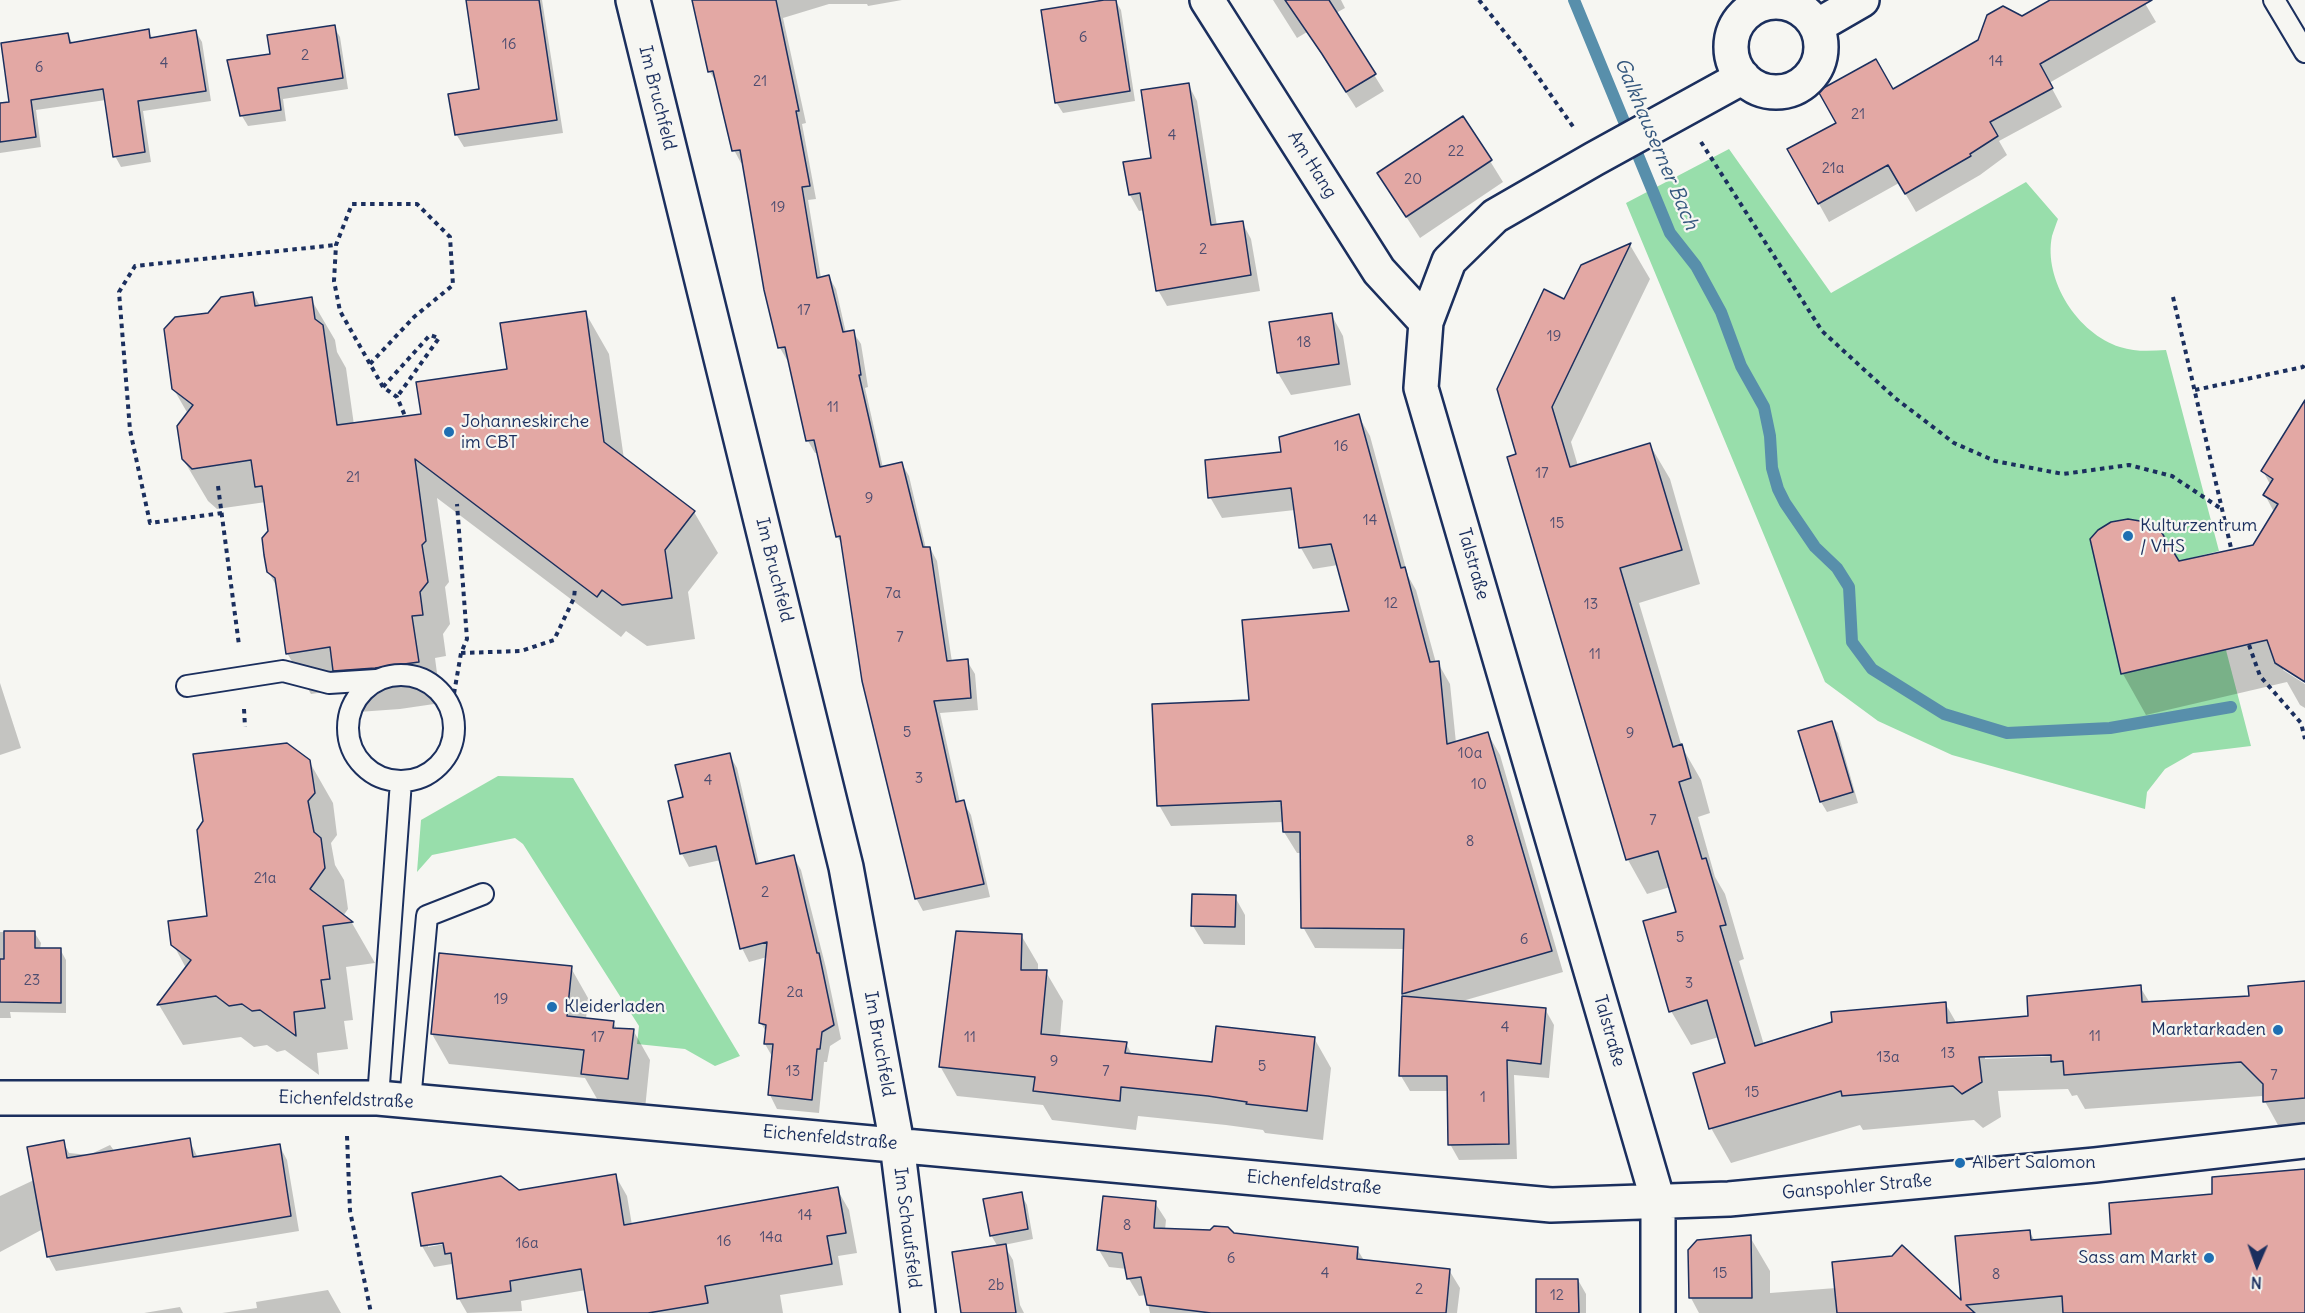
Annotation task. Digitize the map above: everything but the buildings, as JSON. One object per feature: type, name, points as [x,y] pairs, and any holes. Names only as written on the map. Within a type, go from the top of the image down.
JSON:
[{"type":"street","name":"Im Bruchfeld","points":[[633,0],[846,867],[897,1144]]},
{"type":"street","name":"Am Hang","points":[[1208,0],[1379,271],[1426,322]]},
{"type":"street","points":[[1817,26],[1862,0]]},
{"type":"street","points":[[1773,1],[1789,3],[1808,13],[1817,26],[1821,39],[1818,66],[1809,79],[1791,89],[1776,92],[1755,87],[1736,68],[1731,52],[1732,37],[1741,18],[1752,4],[1773,1]]},
{"type":"street","name":"Talstraße","points":[[1658,1313],[1658,1202],[1421,388],[1426,322],[1449,261],[1495,216],[1743,77]]},
{"type":"street","name":"Eichenfeldstraße","points":[[0,1098],[346,1097],[394,1099],[1551,1205],[1658,1202]]},
{"type":"street","name":"Ganspohler Straße","points":[[1658,1202],[1729,1199],[2072,1168],[2305,1141]]},
{"type":"street","name":"Im Schaufsfeld","points":[[897,1144],[918,1313]]},
{"type":"lane","points":[[2274,0],[2305,52]]},
{"type":"lane","points":[[187,686],[283,671],[329,683],[376,680],[404,675],[422,679],[442,694],[451,711],[454,732],[449,750],[437,767],[421,777],[400,781],[382,778],[363,766],[353,751],[347,729],[351,710],[364,690],[376,680]]},
{"type":"lane","points":[[394,1099],[400,781]]},
{"type":"lane","points":[[394,1099],[427,915],[483,894]]},
{"type":"path","points":[[1479,0],[1522,54],[1594,159]]},
{"type":"path","points":[[1682,112],[1822,331],[1895,398],[1954,443],[1995,461],[2063,474],[2129,465],[2172,476],[2223,510]]},
{"type":"path","points":[[370,364],[414,317],[453,285],[450,237],[417,204],[352,204],[336,244],[334,280],[340,311],[383,387],[397,397],[405,416]]},
{"type":"path","points":[[222,513],[150,523],[130,430],[119,292],[135,266],[336,244]]},
{"type":"path","points":[[2173,297],[2231,548]]},
{"type":"path","points":[[383,387],[430,335],[439,338],[397,397]]},
{"type":"path","points":[[2195,390],[2303,367],[2305,364]]},
{"type":"path","points":[[218,486],[243,676],[245,727]]},
{"type":"path","points":[[451,711],[461,653],[467,639],[457,504]]},
{"type":"path","points":[[461,653],[521,651],[554,640],[574,598],[575,588]]},
{"type":"path","points":[[2249,645],[2260,676],[2301,723],[2305,739]]},
{"type":"path","points":[[346,1097],[350,1211],[371,1313]]},
{"type":"green space","points":[[1729,149],[1831,293],[2026,182],[2058,219],[2052,236],[2053,270],[2058,287],[2078,318],[2090,330],[2120,347],[2148,351],[2166,350],[2219,551],[2179,561],[2161,533],[2153,526],[2134,520],[2115,522],[2097,532],[2090,539],[2121,674],[2226,650],[2251,746],[2193,753],[2165,769],[2147,792],[2145,809],[1952,755],[1878,721],[1825,682],[1626,203]]},
{"type":"green space","points":[[498,776],[573,778],[740,1056],[715,1066],[685,1049],[637,1044],[639,1026],[523,844],[515,838],[432,855],[417,872],[421,820]]},
{"type":"waterway","name":"Galkhauserner Bach","points":[[1574,0],[1670,233],[1696,266],[1721,312],[1741,366],[1764,407],[1770,436],[1772,468],[1778,489],[1815,547],[1837,568],[1849,587],[1852,642],[1872,669],[1944,714],[2007,733],[2110,728],[2231,707]]},
{"type":"place","name":"Johanneskirche im CBT","points":[[449,432]]},
{"type":"place","name":"Kulturzentrum / VHS","points":[[2128,536]]},
{"type":"place","name":"Kleiderladen","points":[[552,1007]]},
{"type":"place","name":"Marktarkaden","points":[[2278,1030]]},
{"type":"place","name":"Albert Salomon","points":[[1960,1163]]},
{"type":"place","name":"Sass am Markt","points":[[2209,1258]]}]
